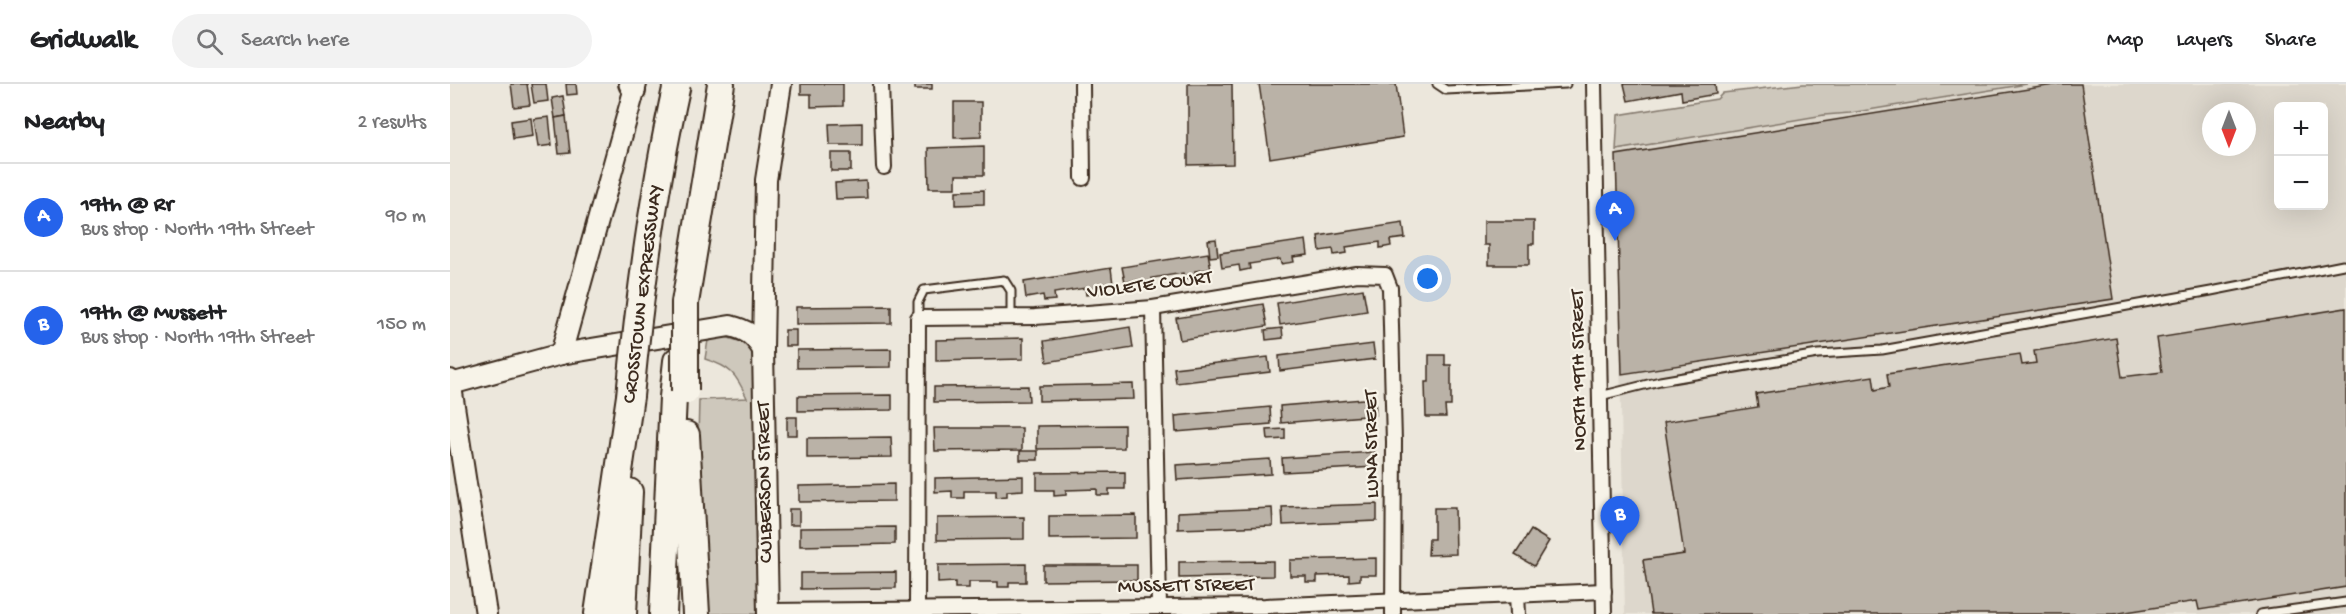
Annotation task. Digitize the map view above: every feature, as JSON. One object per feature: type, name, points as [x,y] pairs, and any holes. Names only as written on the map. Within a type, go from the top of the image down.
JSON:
[{"type":"highway","name":"CROSSTOWN EXPRESSWAY","points":[[623,614],[629,518],[630,396],[649,236],[661,158],[677,84]]},
{"type":"highway","points":[[663,614],[685,303],[721,84]]},
{"type":"highway","points":[[679,394],[685,432],[696,614]]},
{"type":"highway","points":[[598,614],[630,396]]},
{"type":"main road","points":[[763,350],[766,180],[781,84]]},
{"type":"main road","points":[[561,354],[634,86]]},
{"type":"main road","points":[[486,614],[450,382],[561,354],[730,326],[744,330],[755,337],[763,350]]},
{"type":"main road","name":"CULBERSON STREET","points":[[763,350],[768,612]]},
{"type":"street","points":[[881,84],[884,167]]},
{"type":"street","points":[[1082,84],[1083,178]]},
{"type":"street","name":"NORTH 19TH STREET","points":[[1594,84],[1604,614]]},
{"type":"street","name":"VIOLETE COURT","points":[[918,318],[1011,317],[1153,308],[1357,274],[1385,275]]},
{"type":"street","name":"LUNA STREET","points":[[1385,275],[1390,288],[1394,442],[1393,608]]},
{"type":"street","points":[[1153,308],[1159,607]]},
{"type":"street","points":[[917,609],[918,318]]},
{"type":"street","name":"MUSSETT STREET","points":[[768,612],[1159,607],[1265,610],[1393,608],[1517,595],[1604,591]]},
{"type":"street","points":[[1517,595],[1518,614]]},
{"type":"lane","points":[[1437,84],[1446,90],[1566,84]]},
{"type":"lane","points":[[1600,396],[1660,381],[1818,354],[1882,350],[2343,265]]},
{"type":"lane","points":[[918,318],[918,302],[924,291],[1004,279],[1011,291],[1011,317]]},
{"type":"lane","points":[[2260,614],[2346,602]]},
{"type":"shaded area","points":[[1803,84],[2027,84],[1616,150],[1618,115],[1717,99],[1723,93]]},
{"type":"shaded area","points":[[2027,84],[2346,84],[2346,614],[1625,614],[1616,150],[1824,115],[1850,113]]},
{"type":"shaded area","points":[[722,336],[742,342],[754,353],[760,585],[757,614],[708,614],[697,479],[699,400],[747,398],[732,372],[705,359],[708,340]]},
{"type":"building","points":[[511,84],[527,84],[530,105],[514,107]]},
{"type":"building","points":[[531,84],[546,84],[548,101],[534,103]]},
{"type":"building","points":[[566,84],[576,84],[577,94],[567,95]]},
{"type":"building","points":[[801,84],[843,84],[843,106],[811,107],[811,94],[801,94]]},
{"type":"building","points":[[915,84],[932,84],[932,89],[915,89]]},
{"type":"building","points":[[1188,84],[1232,84],[1233,164],[1188,165]]},
{"type":"building","points":[[1259,84],[1396,84],[1403,137],[1270,158]]},
{"type":"building","points":[[1624,84],[1715,84],[1716,94],[1682,100],[1681,91],[1628,101]]},
{"type":"building","points":[[2060,84],[2081,84],[2113,299],[1622,374],[1616,155]]},
{"type":"building","points":[[563,96],[566,116],[555,118],[552,98]]},
{"type":"building","points":[[954,102],[981,102],[981,137],[954,138]]},
{"type":"building","points":[[566,116],[570,153],[559,154],[555,118]]},
{"type":"building","points":[[549,117],[552,145],[538,147],[534,119]]},
{"type":"building","points":[[531,118],[533,136],[513,139],[511,121]]},
{"type":"building","points":[[862,123],[862,145],[830,145],[829,124]]},
{"type":"building","points":[[984,146],[984,175],[956,175],[956,188],[929,188],[928,148]]},
{"type":"building","points":[[831,153],[851,153],[851,171],[831,171]]},
{"type":"building","points":[[866,181],[867,198],[836,199],[835,183]]},
{"type":"building","points":[[984,190],[984,204],[956,205],[956,191]]},
{"type":"building","points":[[1484,221],[1534,221],[1534,244],[1529,244],[1529,265],[1489,265],[1489,245],[1484,245]]},
{"type":"building","points":[[1403,223],[1405,238],[1390,240],[1391,246],[1380,248],[1380,242],[1346,247],[1347,253],[1334,255],[1333,249],[1320,251],[1318,236]]},
{"type":"building","points":[[1216,239],[1218,256],[1210,257],[1208,240]]},
{"type":"building","points":[[1306,240],[1308,255],[1293,257],[1294,262],[1281,264],[1280,259],[1249,264],[1250,269],[1240,271],[1239,265],[1222,268],[1220,253]]},
{"type":"building","points":[[1208,253],[1211,269],[1195,271],[1196,278],[1184,280],[1183,273],[1152,278],[1153,284],[1141,286],[1140,280],[1125,282],[1122,267]]},
{"type":"building","points":[[1111,268],[1113,284],[1098,286],[1099,293],[1086,295],[1085,288],[1054,293],[1055,300],[1044,301],[1043,295],[1026,298],[1024,282]]},
{"type":"building","points":[[1363,289],[1367,311],[1280,325],[1277,303]]},
{"type":"building","points":[[1263,304],[1267,326],[1180,340],[1176,318]]},
{"type":"building","points":[[891,306],[891,323],[796,324],[796,307]]},
{"type":"building","points":[[2346,308],[2346,587],[2199,610],[2197,601],[2113,614],[1651,614],[1643,560],[1684,554],[1664,422],[1758,407],[1756,394],[1873,376],[1875,390],[1889,387],[1887,374],[2020,354],[2022,365],[2036,363],[2034,351],[2116,338],[2122,377],[2162,372],[2157,338]]},
{"type":"building","points":[[1130,327],[1133,348],[1047,362],[1044,341]]},
{"type":"building","points":[[1282,328],[1283,338],[1266,340],[1265,330]]},
{"type":"building","points":[[785,330],[796,330],[796,346],[785,346]]},
{"type":"building","points":[[1023,338],[1023,359],[936,361],[936,340]]},
{"type":"building","points":[[1373,344],[1375,359],[1280,371],[1279,356]]},
{"type":"building","points":[[891,349],[891,367],[797,368],[797,350]]},
{"type":"building","points":[[1429,355],[1445,355],[1445,365],[1451,365],[1451,406],[1445,406],[1446,417],[1426,417],[1425,382],[1429,382]]},
{"type":"building","points":[[1268,357],[1270,372],[1176,383],[1174,368]]},
{"type":"building","points":[[1133,384],[1134,399],[1039,401],[1039,386]]},
{"type":"building","points":[[1028,386],[1029,401],[934,402],[934,387]]},
{"type":"building","points":[[892,395],[892,410],[798,411],[798,396]]},
{"type":"building","points":[[1375,398],[1376,415],[1281,423],[1280,406]]},
{"type":"building","points":[[1270,407],[1271,424],[1176,432],[1175,416]]},
{"type":"building","points":[[787,417],[797,417],[797,435],[787,435]]},
{"type":"building","points":[[1124,425],[1124,448],[1037,449],[1037,426]]},
{"type":"building","points":[[934,428],[1022,428],[1022,450],[935,451]]},
{"type":"building","points":[[1285,429],[1285,439],[1268,440],[1267,430]]},
{"type":"building","points":[[891,437],[892,457],[807,458],[807,438]]},
{"type":"building","points":[[1020,451],[1038,451],[1038,460],[1020,460]]},
{"type":"building","points":[[1375,452],[1376,467],[1283,472],[1282,458]]},
{"type":"building","points":[[1270,459],[1271,474],[1177,480],[1176,465]]},
{"type":"building","points":[[1125,472],[1125,489],[1109,489],[1109,495],[1097,495],[1097,489],[1066,490],[1066,495],[1054,496],[1054,490],[1037,490],[1037,473]]},
{"type":"building","points":[[1023,476],[1023,490],[1007,491],[1007,496],[996,497],[996,491],[964,491],[964,498],[952,498],[952,491],[935,492],[935,478]]},
{"type":"building","points":[[894,484],[894,501],[799,502],[799,486]]},
{"type":"building","points":[[1377,504],[1377,521],[1283,525],[1282,507]]},
{"type":"building","points":[[1272,508],[1273,526],[1178,529],[1178,512]]},
{"type":"building","points":[[1434,508],[1455,508],[1456,554],[1428,555],[1429,539],[1434,539]]},
{"type":"building","points":[[789,509],[799,509],[799,525],[789,525]]},
{"type":"building","points":[[1136,515],[1136,538],[1049,539],[1049,516]]},
{"type":"building","points":[[1024,517],[1024,539],[937,540],[937,518]]},
{"type":"building","points":[[895,527],[895,544],[800,546],[800,528]]},
{"type":"building","points":[[1531,530],[1549,541],[1534,566],[1515,555]]},
{"type":"building","points":[[1376,558],[1376,575],[1360,575],[1360,580],[1349,581],[1349,575],[1317,576],[1317,582],[1306,582],[1306,576],[1290,576],[1290,560]]},
{"type":"building","points":[[1273,561],[1273,576],[1179,578],[1179,562]]},
{"type":"building","points":[[1026,564],[1026,582],[1009,582],[1009,587],[998,587],[998,582],[969,582],[969,588],[955,588],[955,582],[938,583],[938,565]]},
{"type":"building","points":[[1043,565],[1137,565],[1137,580],[1043,581]]},
{"type":"building","points":[[896,572],[896,588],[801,589],[801,573]]},
{"type":"place","name":"19th @ Rr","points":[[1615,241]]},
{"type":"place","name":"19th @ Mussett","points":[[1620,546]]}]
